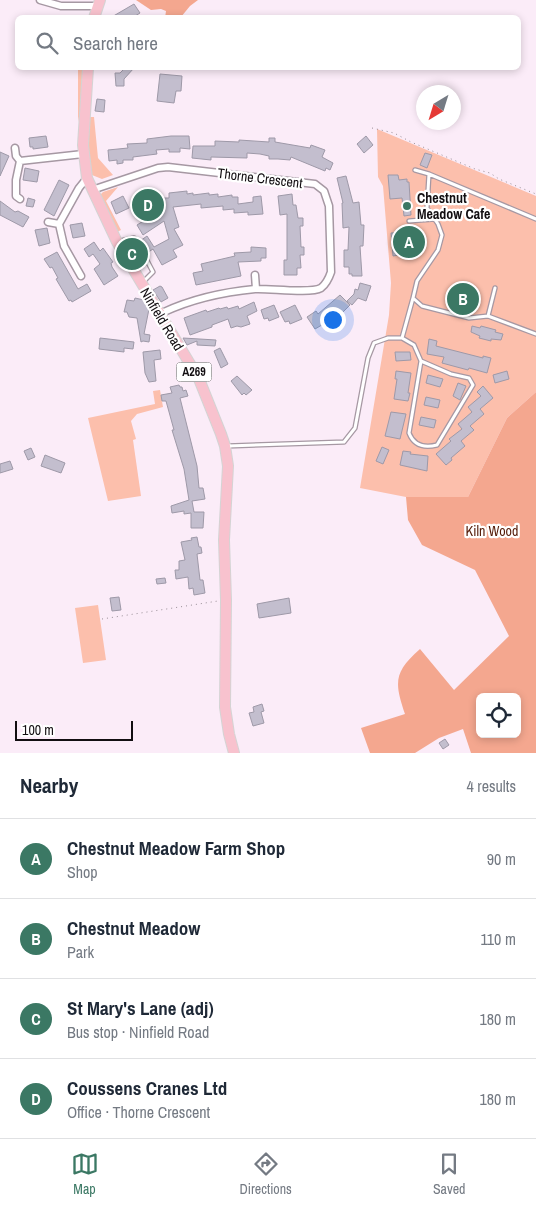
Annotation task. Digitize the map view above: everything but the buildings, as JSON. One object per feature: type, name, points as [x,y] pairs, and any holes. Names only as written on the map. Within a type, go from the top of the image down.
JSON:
[{"type":"main road","name":"Ninfield Road","points":[[88,70],[83,128],[83,154],[87,178],[141,284],[199,380],[225,446],[228,466],[224,547],[226,707],[229,734],[234,753]]},
{"type":"street","points":[[40,0],[61,6],[98,3]]},
{"type":"street","points":[[15,148],[16,156],[20,161]]},
{"type":"street","points":[[20,161],[83,154]]},
{"type":"street","points":[[20,161],[16,180],[16,196],[20,199]]},
{"type":"street","name":"Thorne Crescent","points":[[92,190],[168,166],[315,184],[324,191],[329,206],[330,272],[328,279],[320,288],[310,290],[256,289],[228,293],[195,300],[164,312]]},
{"type":"street","points":[[81,276],[64,246],[59,224],[79,188],[87,178]]},
{"type":"street","points":[[48,222],[59,224]]},
{"type":"street","points":[[255,275],[256,289]]},
{"type":"lane","points":[[415,170],[429,174],[536,219]]},
{"type":"lane","points":[[402,338],[417,281],[438,250],[442,235],[438,224],[427,208],[429,174]]},
{"type":"lane","points":[[408,221],[434,219]]},
{"type":"lane","points":[[118,242],[134,238],[137,243]]},
{"type":"lane","points":[[141,284],[153,272],[144,255]]},
{"type":"lane","points":[[488,316],[495,288]]},
{"type":"lane","points":[[413,298],[422,306],[469,318],[488,316],[536,334]]},
{"type":"lane","points":[[225,446],[344,442],[355,428],[368,358],[374,343],[388,338],[402,338],[414,345],[421,361],[409,432],[412,439],[420,446],[437,446],[472,385],[469,378],[451,374],[421,361]]},
{"type":"path","points":[[372,128],[394,133],[411,142],[475,169],[490,173],[499,179],[536,194]]},
{"type":"path","points":[[102,619],[226,600]]},
{"type":"shaded area","points":[[78,70],[84,70],[80,111],[78,122]]},
{"type":"shaded area","points":[[89,117],[94,117],[98,158],[113,175],[102,179],[92,175],[88,161]]},
{"type":"shaded area","points":[[377,129],[536,196],[536,392],[507,418],[468,497],[406,497],[360,488],[389,315],[391,283],[383,186],[378,177]]},
{"type":"shaded area","points":[[118,187],[106,201],[121,230],[117,232],[99,196],[103,192]]},
{"type":"shaded area","points":[[160,390],[163,407],[137,414],[131,421],[136,439],[133,440],[141,496],[108,501],[88,418],[155,404],[153,391]]},
{"type":"shaded area","points":[[98,605],[106,660],[83,663],[75,608]]},
{"type":"green space","points":[[136,0],[198,0],[183,15],[165,15],[166,11],[161,9],[151,10]]},
{"type":"green space","name":"Kiln Wood","points":[[536,392],[536,753],[471,753],[463,729],[439,738],[415,753],[370,753],[361,728],[405,714],[399,694],[399,678],[405,664],[420,649],[454,690],[509,636],[475,570],[422,545],[408,520],[406,497],[468,497],[507,418]]},
{"type":"place","name":"Coussens Cranes Ltd","points":[[148,205]]},
{"type":"place","name":"Chestnut Meadow Cafe","points":[[407,206]]},
{"type":"place","name":"Chestnut Meadow Farm Shop","points":[[409,242]]},
{"type":"place","name":"St Mary's Lane (adj)","points":[[132,254]]},
{"type":"place","name":"Chestnut Meadow","points":[[463,299]]}]
